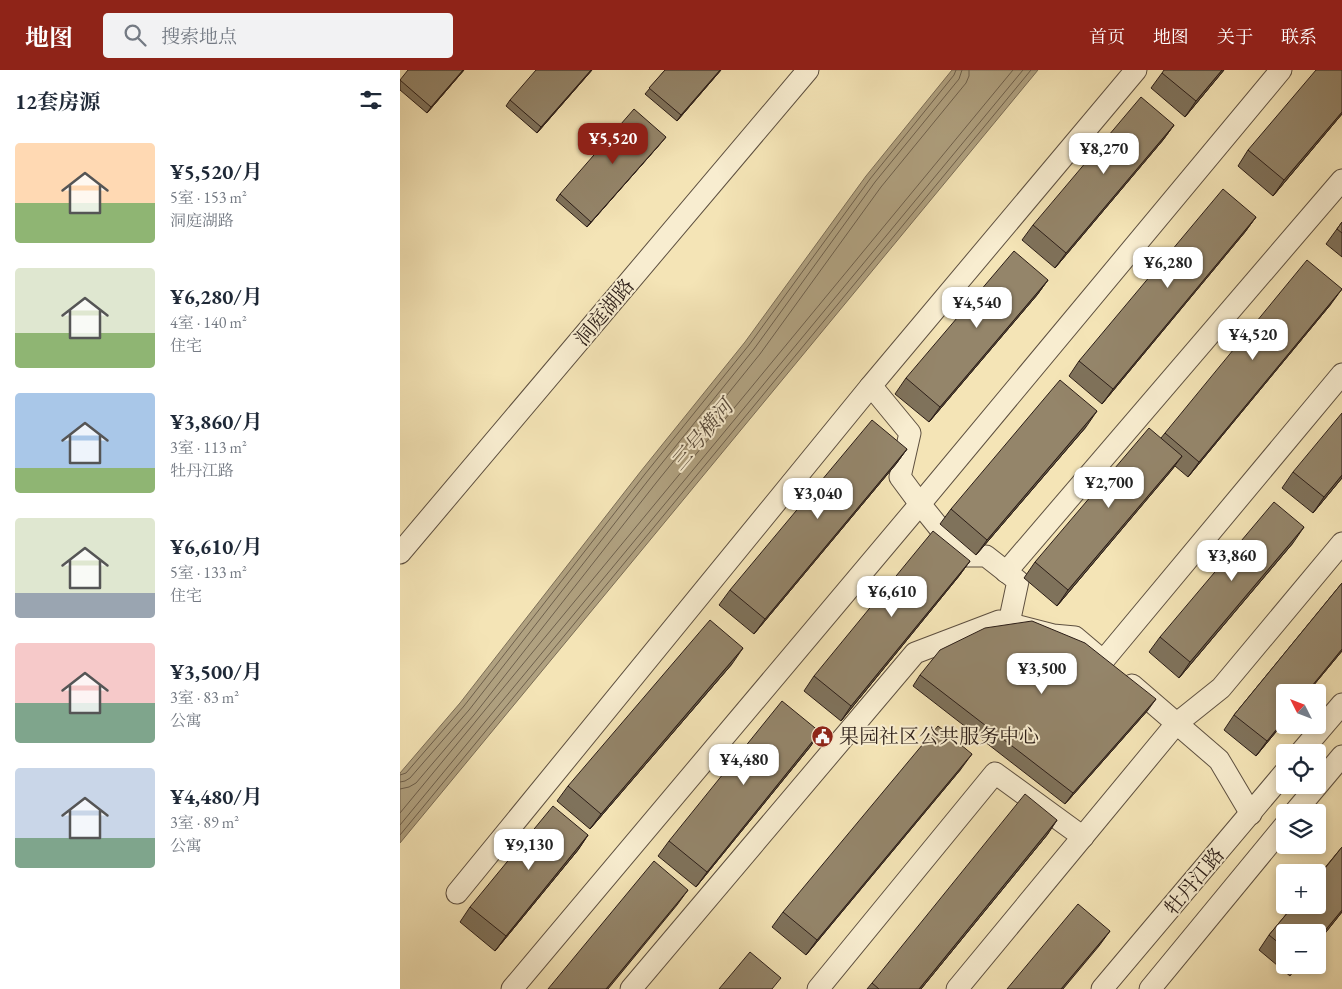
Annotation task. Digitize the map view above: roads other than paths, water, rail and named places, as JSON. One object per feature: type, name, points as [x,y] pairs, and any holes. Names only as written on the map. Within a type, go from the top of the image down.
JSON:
[{"type":"street","name":"洞庭湖路","points":[[400,553],[808,70]]},
{"type":"street","points":[[457,893],[870,387],[1136,70]]},
{"type":"street","points":[[512,989],[920,504],[1281,70]]},
{"type":"street","points":[[1006,572],[1342,180]]},
{"type":"street","points":[[1103,661],[1342,374]]},
{"type":"street","points":[[870,387],[910,433],[900,478],[962,556],[986,556],[1018,581],[1009,623]]},
{"type":"street","points":[[957,989],[1176,724],[1221,688],[1342,544]]},
{"type":"street","points":[[631,989],[915,653],[999,621],[1053,635],[1075,637],[1219,760],[1251,814]]},
{"type":"street","points":[[1309,744],[1342,704]]},
{"type":"street","points":[[1302,804],[1342,756]]},
{"type":"street","points":[[818,989],[995,773],[1082,837]]},
{"type":"street","name":"牡丹江路","points":[[1102,989],[1276,783]]},
{"type":"street","name":"牡丹江路","points":[[1150,989],[1276,836]]},
{"type":"water","name":"三号横河","points":[[952,70],[1038,70],[400,843],[400,773],[460,703],[641,471],[745,342],[866,176]]},
{"type":"place","name":"果园社区公共服务中心","points":[[823,736]]}]
